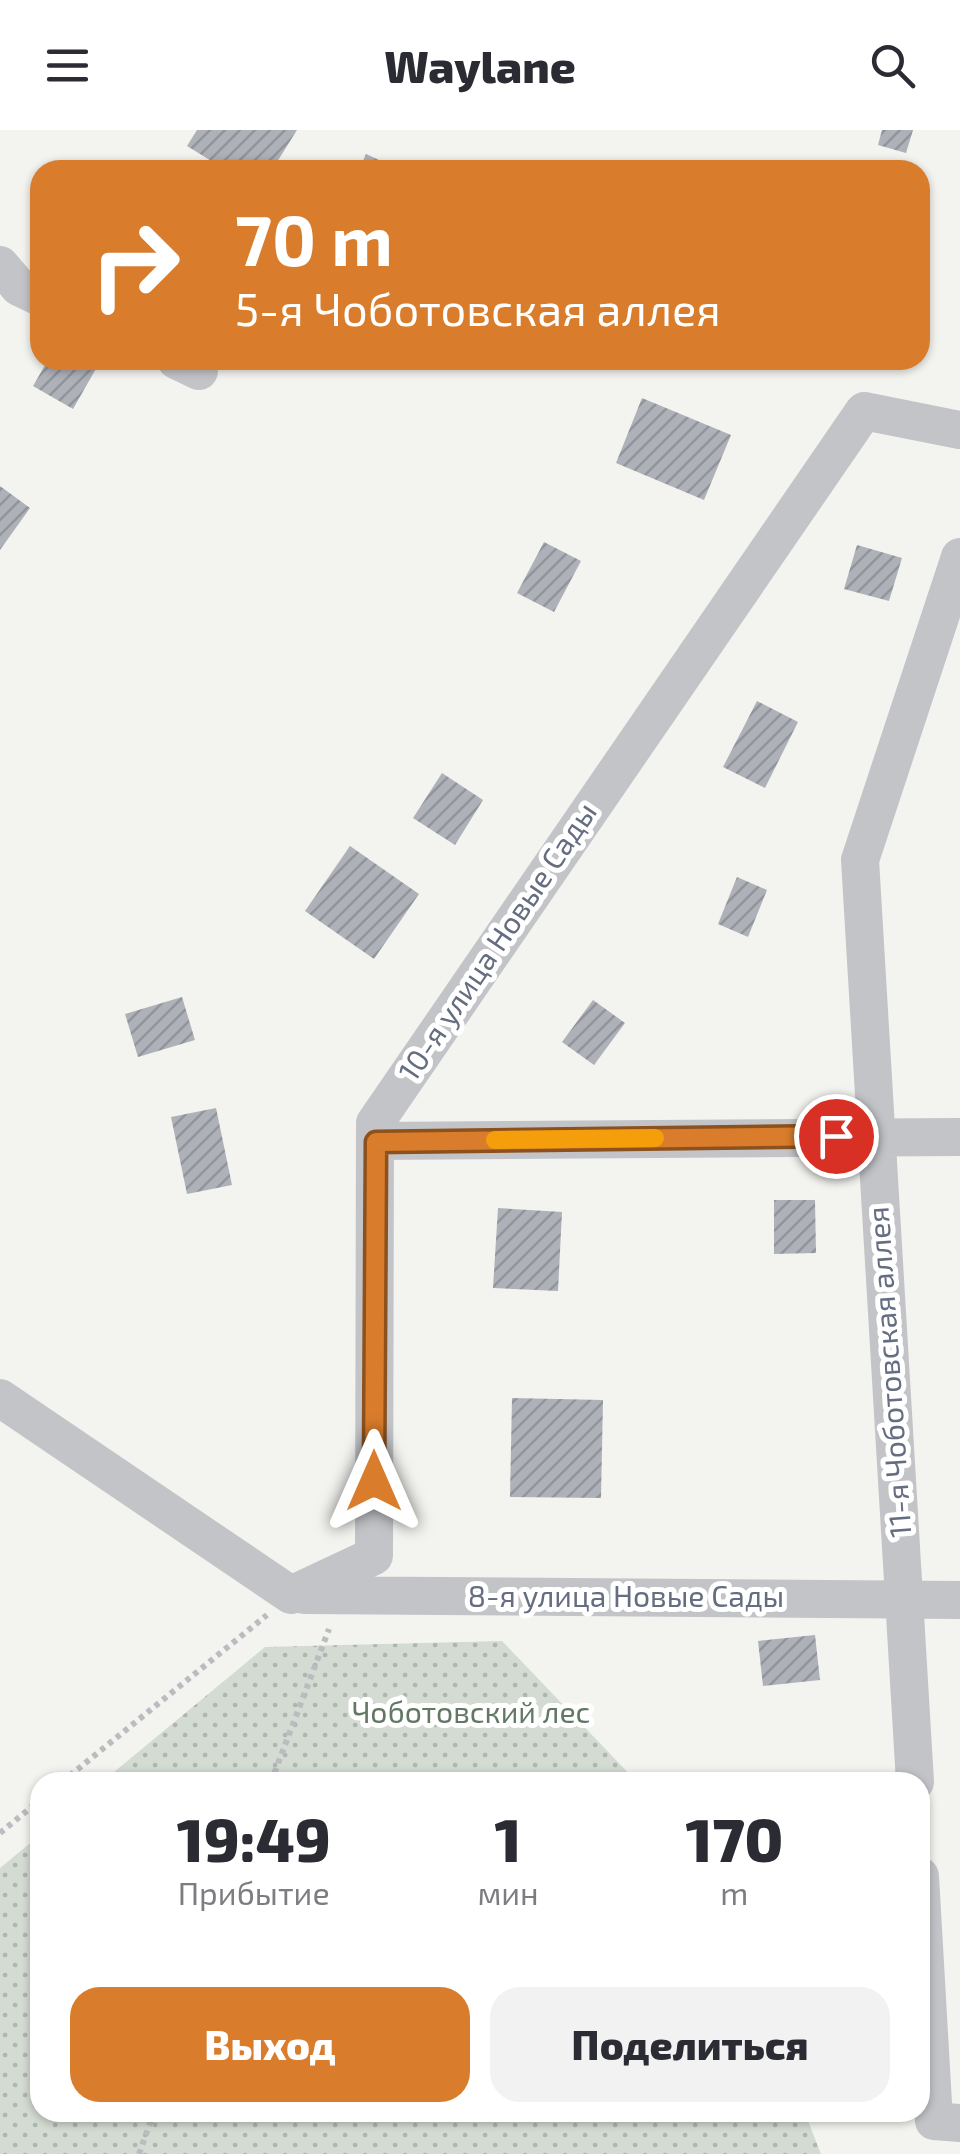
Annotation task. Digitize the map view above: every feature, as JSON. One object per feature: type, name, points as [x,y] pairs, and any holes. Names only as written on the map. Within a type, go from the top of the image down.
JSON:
[{"type":"street","name":"10-я улица Новые Сады","points":[[291,1595],[374,1556],[375,1123],[864,411],[960,430]]},
{"type":"street","name":"11-я Чоботовская аллея","points":[[914,1772],[860,860],[960,557]]},
{"type":"street","points":[[376,1142],[960,1137]]},
{"type":"street","points":[[0,1398],[291,1595]]},
{"type":"street","name":"8-я улица Новые Сады","points":[[291,1595],[960,1600]]},
{"type":"street","points":[[930,1967],[947,2122]]},
{"type":"path","points":[[74,1772],[291,1595]]},
{"type":"path","points":[[275,1772],[341,1596]]},
{"type":"path","points":[[0,1833],[30,1808]]},
{"type":"path","points":[[139,2154],[150,2122]]},
{"type":"green space","name":"Чоботовский лес","points":[[502,1641],[627,1772],[114,1772],[265,1647]]},
{"type":"green space","points":[[30,1843],[30,2122],[809,2122],[821,2154],[0,2154],[0,1868]]},
{"type":"building","points":[[197,130],[297,130],[278,160],[210,160],[187,146]]},
{"type":"building","points":[[882,130],[913,130],[906,153],[878,145]]},
{"type":"building","points":[[42,370],[95,370],[73,409],[33,386]]},
{"type":"building","points":[[642,398],[731,435],[704,500],[616,463]]},
{"type":"building","points":[[0,486],[30,508],[0,550]]},
{"type":"building","points":[[544,542],[581,561],[554,612],[517,593]]},
{"type":"building","points":[[857,545],[902,558],[889,601],[844,589]]},
{"type":"building","points":[[757,701],[798,722],[765,788],[723,767]]},
{"type":"building","points":[[442,773],[483,800],[455,845],[413,818]]},
{"type":"building","points":[[350,846],[419,894],[374,959],[305,911]]},
{"type":"building","points":[[737,877],[767,890],[748,937],[718,924]]},
{"type":"building","points":[[182,997],[195,1040],[138,1057],[125,1014]]},
{"type":"building","points":[[593,1000],[625,1023],[594,1065],[562,1042]]},
{"type":"building","points":[[216,1108],[232,1185],[187,1194],[171,1117]]},
{"type":"building","points":[[774,1200],[815,1200],[816,1253],[774,1254]]},
{"type":"building","points":[[498,1208],[562,1212],[558,1291],[493,1288]]},
{"type":"building","points":[[512,1398],[603,1400],[601,1498],[510,1497]]},
{"type":"building","points":[[815,1635],[820,1680],[763,1686],[758,1641]]},
{"type":"slow traffic","points":[[495,1140],[655,1138]]},
{"type":"route","points":[[374,1481],[376,1142],[836,1136]]}]
